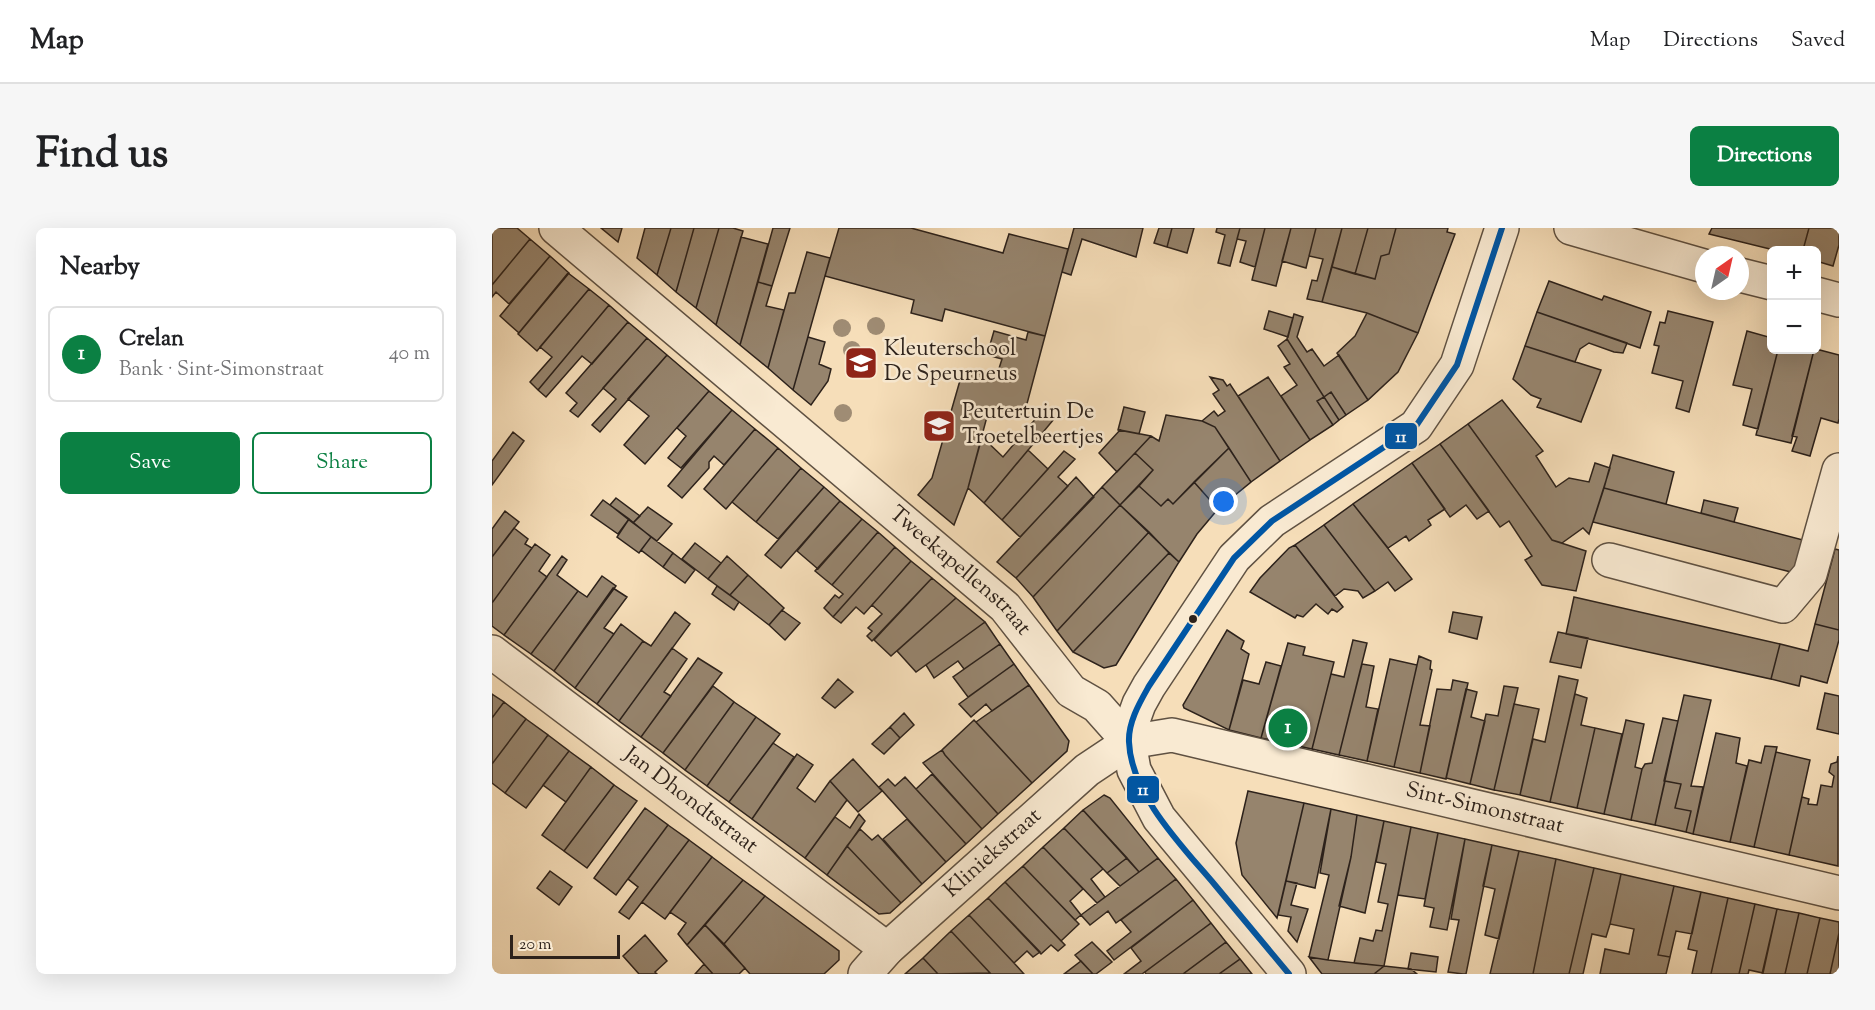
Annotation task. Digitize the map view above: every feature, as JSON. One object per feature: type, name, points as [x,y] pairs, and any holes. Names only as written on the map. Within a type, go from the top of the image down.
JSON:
[{"type":"street","name":"Tweekapellenstraat","points":[[556,228],[1005,607],[1071,691],[1097,706],[1129,742]]},
{"type":"street","points":[[1289,974],[1159,818],[1134,770],[1129,742],[1134,716],[1149,686],[1234,558],[1272,521],[1416,426],[1457,366],[1502,228]]},
{"type":"street","points":[[1571,228],[1695,263]]},
{"type":"street","points":[[1749,277],[1767,282]]},
{"type":"street","points":[[1821,295],[1839,300]]},
{"type":"street","points":[[1609,560],[1783,606],[1810,574],[1839,470]]},
{"type":"street","name":"Jan Dhondtstraat","points":[[492,652],[887,948]]},
{"type":"street","name":"Sint-Simonstraat","points":[[1129,742],[1172,735],[1839,893]]},
{"type":"street","name":"Kliniekstraat","points":[[865,974],[887,948],[1087,770],[1129,742]]},
{"type":"building","points":[[492,228],[517,228],[530,239],[492,285]]},
{"type":"building","points":[[601,228],[622,228],[618,242]]},
{"type":"building","points":[[645,228],[671,228],[657,275],[637,258]]},
{"type":"building","points":[[671,228],[694,228],[676,292],[657,275]]},
{"type":"building","points":[[694,228],[719,228],[696,308],[676,292]]},
{"type":"building","points":[[719,228],[743,231],[716,325],[696,308]]},
{"type":"building","points":[[773,228],[790,228],[772,286],[758,282]]},
{"type":"building","points":[[839,228],[911,228],[1003,253],[1009,234],[1068,249],[1045,336],[945,309],[942,321],[911,313],[914,300],[825,276]]},
{"type":"building","points":[[1074,228],[1143,228],[1136,257],[1082,239],[1071,275],[1062,272]]},
{"type":"building","points":[[1159,228],[1172,228],[1167,247],[1154,243]]},
{"type":"building","points":[[1172,228],[1194,228],[1187,253],[1167,247]]},
{"type":"building","points":[[1217,228],[1240,228],[1230,266],[1218,263],[1225,235],[1216,232]]},
{"type":"building","points":[[1240,228],[1265,228],[1255,267],[1240,262],[1246,241],[1237,239]]},
{"type":"building","points":[[1265,228],[1291,228],[1276,286],[1252,280]]},
{"type":"building","points":[[1291,228],[1316,228],[1306,268],[1282,261]]},
{"type":"building","points":[[1316,228],[1342,228],[1322,302],[1307,299],[1312,280],[1317,281],[1323,259],[1309,256]]},
{"type":"building","points":[[1342,228],[1368,228],[1355,274],[1332,267]]},
{"type":"building","points":[[1368,228],[1396,228],[1389,254],[1381,256],[1375,279],[1355,274]]},
{"type":"building","points":[[1396,228],[1448,228],[1447,232],[1455,234],[1418,333],[1367,313],[1322,302],[1332,267],[1375,279],[1381,256],[1389,254]]},
{"type":"building","points":[[1712,228],[1809,228],[1804,246],[1767,246],[1767,248],[1709,234]]},
{"type":"building","points":[[1809,228],[1839,228],[1839,245],[1833,266],[1821,262],[1821,246],[1804,246]]},
{"type":"building","points":[[741,237],[768,244],[740,345],[716,325]]},
{"type":"building","points":[[530,239],[550,256],[509,304],[496,292],[492,297],[492,285]]},
{"type":"building","points":[[807,252],[830,258],[793,390],[768,368],[789,293],[795,293]]},
{"type":"building","points":[[550,256],[569,273],[519,333],[500,316]]},
{"type":"building","points":[[568,273],[589,289],[537,351],[518,334]]},
{"type":"building","points":[[1549,281],[1602,300],[1604,296],[1651,312],[1640,348],[1537,312]]},
{"type":"building","points":[[758,282],[772,286],[766,306],[784,310],[768,368],[740,345]]},
{"type":"building","points":[[589,289],[609,305],[538,390],[530,382],[552,357],[540,347]]},
{"type":"building","points":[[609,305],[628,322],[592,364],[582,356],[546,397],[538,390]]},
{"type":"building","points":[[1269,311],[1293,318],[1288,337],[1264,329]]},
{"type":"building","points":[[1668,311],[1713,322],[1689,412],[1676,408],[1683,381],[1652,373],[1659,346],[1654,345],[1660,322],[1665,323]]},
{"type":"building","points":[[1537,312],[1627,343],[1623,353],[1589,343],[1580,349],[1575,362],[1525,346]]},
{"type":"building","points":[[1367,313],[1418,333],[1398,372],[1368,400],[1337,353],[1355,336]]},
{"type":"building","points":[[1294,314],[1303,317],[1297,337],[1307,352],[1312,349],[1324,366],[1339,355],[1368,400],[1346,415],[1331,392],[1324,397],[1287,339]]},
{"type":"building","points":[[628,322],[647,338],[578,417],[570,411],[577,403],[566,393]]},
{"type":"building","points":[[994,331],[1026,340],[1028,332],[1045,336],[1024,415],[989,409],[968,488],[954,525],[918,495],[932,478],[963,370],[996,378],[1002,359],[987,355]]},
{"type":"building","points":[[1747,331],[1767,337],[1767,354],[1777,354],[1758,429],[1743,425],[1752,389],[1733,385]]},
{"type":"building","points":[[808,337],[825,342],[819,364],[831,369],[828,381],[811,405],[793,390]]},
{"type":"building","points":[[647,338],[667,355],[600,432],[592,425],[616,399],[603,388]]},
{"type":"building","points":[[1287,339],[1324,397],[1317,401],[1333,425],[1310,440],[1281,396],[1297,385],[1284,367],[1290,364],[1278,346]]},
{"type":"building","points":[[1525,346],[1601,370],[1581,422],[1537,407],[1541,399],[1531,395],[1513,379]]},
{"type":"building","points":[[1821,350],[1839,355],[1838,423],[1821,418],[1810,456],[1792,451],[1797,437],[1792,436],[1813,354],[1821,354]]},
{"type":"building","points":[[1777,354],[1813,354],[1791,443],[1756,435]]},
{"type":"building","points":[[667,355],[709,391],[645,464],[624,445],[649,416],[628,399]]},
{"type":"building","points":[[1210,377],[1223,380],[1227,386],[1230,384],[1280,461],[1251,482],[1215,427],[1202,421],[1214,411],[1218,416],[1225,411],[1213,394],[1219,390]]},
{"type":"building","points":[[1268,377],[1310,440],[1280,461],[1238,396]]},
{"type":"building","points":[[709,391],[732,410],[681,468],[668,458],[686,436],[677,428]]},
{"type":"building","points":[[1331,392],[1346,415],[1339,420],[1324,397]]},
{"type":"building","points":[[1324,397],[1339,420],[1333,425],[1317,401]]},
{"type":"building","points":[[1502,400],[1543,451],[1536,456],[1556,487],[1569,478],[1589,482],[1595,463],[1610,468],[1589,534],[1583,528],[1562,543],[1552,540],[1468,424]]},
{"type":"building","points":[[1124,407],[1145,412],[1139,434],[1118,430]]},
{"type":"building","points":[[732,410],[755,429],[724,465],[714,456],[709,462],[709,468],[682,498],[668,486]]},
{"type":"building","points":[[1166,415],[1202,421],[1215,427],[1229,448],[1173,504],[1168,499],[1161,506],[1139,486],[1153,470],[1135,453],[1151,436],[1159,441]]},
{"type":"building","points":[[1038,416],[1054,419],[984,503],[968,488],[982,437],[1003,457]]},
{"type":"building","points":[[1468,424],[1552,540],[1586,551],[1576,591],[1542,585],[1525,560],[1532,556],[1509,521],[1500,527],[1440,444]]},
{"type":"building","points":[[755,429],[778,448],[726,509],[704,489]]},
{"type":"building","points":[[1120,430],[1151,436],[1117,472],[1099,453]]},
{"type":"building","points":[[513,432],[524,441],[492,485],[492,461]]},
{"type":"building","points":[[1440,444],[1489,511],[1477,519],[1466,505],[1450,517],[1412,463]]},
{"type":"building","points":[[778,448],[801,468],[756,522],[732,502]]},
{"type":"building","points":[[1229,448],[1251,482],[1218,509],[1194,482]]},
{"type":"building","points":[[1028,450],[1048,469],[1002,520],[984,503]]},
{"type":"building","points":[[1064,451],[1075,459],[1058,477],[1068,486],[1020,537],[1002,520]]},
{"type":"building","points":[[1135,453],[1153,470],[1120,505],[1102,487]]},
{"type":"building","points":[[1613,455],[1674,472],[1666,504],[1604,488]]},
{"type":"building","points":[[1412,463],[1445,509],[1428,520],[1431,525],[1409,541],[1406,536],[1388,548],[1353,504]]},
{"type":"building","points":[[801,468],[824,487],[778,539],[756,522]]},
{"type":"building","points":[[1076,477],[1094,497],[1016,578],[997,562]]},
{"type":"building","points":[[1194,482],[1218,509],[1197,534],[1179,562],[1120,505],[1139,486],[1161,506],[1168,499],[1173,504]]},
{"type":"building","points":[[824,487],[840,501],[781,568],[765,555]]},
{"type":"building","points":[[1102,487],[1120,505],[1033,597],[1016,578]]},
{"type":"building","points":[[1604,488],[1803,540],[1795,573],[1593,522]]},
{"type":"building","points":[[616,498],[640,516],[633,523],[610,505]]},
{"type":"building","points":[[603,500],[629,519],[618,534],[591,515]]},
{"type":"building","points":[[1704,500],[1738,508],[1734,522],[1701,513]]},
{"type":"building","points":[[840,501],[862,519],[818,569],[797,551]]},
{"type":"building","points":[[1353,504],[1412,579],[1395,591],[1388,582],[1375,591],[1324,525]]},
{"type":"building","points":[[1120,505],[1149,532],[1057,631],[1033,597]]},
{"type":"building","points":[[648,507],[672,524],[657,541],[633,523]]},
{"type":"building","points":[[505,511],[519,522],[492,557],[492,529]]},
{"type":"building","points":[[629,519],[651,537],[639,553],[617,537]]},
{"type":"building","points":[[862,519],[878,532],[832,585],[815,571]]},
{"type":"building","points":[[1324,525],[1375,591],[1363,598],[1358,591],[1344,589],[1335,596],[1295,545]]},
{"type":"building","points":[[514,528],[528,539],[525,544],[532,548],[492,603],[492,557]]},
{"type":"building","points":[[878,532],[895,547],[833,617],[824,608],[835,595],[839,598],[843,594],[832,585]]},
{"type":"building","points":[[1149,532],[1169,553],[1073,652],[1057,631]]},
{"type":"building","points":[[651,537],[673,553],[663,567],[641,550]]},
{"type":"building","points":[[695,543],[721,563],[708,579],[682,559]]},
{"type":"building","points":[[535,544],[550,555],[539,571],[547,577],[504,635],[492,626],[492,603]]},
{"type":"building","points":[[1295,545],[1343,607],[1337,612],[1332,609],[1328,614],[1316,604],[1303,617],[1297,615],[1295,618],[1250,592],[1260,578],[1289,548]]},
{"type":"building","points":[[895,547],[911,561],[864,614],[856,607],[841,623],[833,617]]},
{"type":"building","points":[[1835,549],[1839,550],[1839,630],[1815,624]]},
{"type":"building","points":[[673,553],[695,570],[685,583],[663,567]]},
{"type":"building","points":[[1169,553],[1179,562],[1116,665],[1104,668],[1073,652]]},
{"type":"building","points":[[562,556],[567,560],[557,575],[578,591],[531,654],[504,635]]},
{"type":"building","points":[[727,556],[748,575],[730,595],[708,579]]},
{"type":"building","points":[[911,561],[932,578],[872,641],[867,636],[872,631],[868,628],[882,614],[872,605]]},
{"type":"building","points":[[748,575],[784,608],[769,625],[730,595]]},
{"type":"building","points":[[602,576],[616,586],[554,671],[531,654],[578,591],[587,597]]},
{"type":"building","points":[[932,578],[956,598],[891,656],[874,640]]},
{"type":"building","points":[[717,586],[739,602],[734,610],[712,594]]},
{"type":"building","points":[[613,588],[627,597],[604,628],[614,634],[575,688],[554,671]]},
{"type":"building","points":[[1574,597],[1780,644],[1771,679],[1566,634]]},
{"type":"building","points":[[956,598],[985,622],[916,672],[897,651]]},
{"type":"building","points":[[782,610],[800,623],[785,640],[769,625]]},
{"type":"building","points":[[675,612],[690,624],[619,721],[597,704],[643,641],[651,646]]},
{"type":"building","points":[[1453,612],[1482,617],[1477,639],[1449,632]]},
{"type":"building","points":[[985,622],[1000,644],[964,669],[958,661],[934,678],[926,665]]},
{"type":"building","points":[[621,624],[643,641],[597,704],[575,688]]},
{"type":"building","points":[[1815,624],[1839,630],[1839,640],[1827,683],[1801,676],[1799,686],[1771,679],[1780,644],[1808,651]]},
{"type":"building","points":[[1227,630],[1244,641],[1241,649],[1249,654],[1229,730],[1184,708],[1183,705]]},
{"type":"building","points":[[1558,632],[1588,638],[1581,668],[1550,662]]},
{"type":"building","points":[[1353,640],[1367,643],[1339,755],[1312,749],[1331,674],[1344,677]]},
{"type":"building","points":[[1288,643],[1305,647],[1303,655],[1334,662],[1312,749],[1261,738]]},
{"type":"building","points":[[1000,644],[1014,664],[968,697],[953,677]]},
{"type":"building","points":[[672,648],[687,659],[664,692],[671,696],[641,737],[619,721]]},
{"type":"building","points":[[1419,656],[1431,661],[1430,669],[1432,670],[1420,725],[1430,726],[1420,773],[1394,767]]},
{"type":"building","points":[[698,658],[722,673],[663,753],[641,737]]},
{"type":"building","points":[[1390,659],[1417,665],[1394,767],[1367,761]]},
{"type":"building","points":[[1266,662],[1281,666],[1261,738],[1229,730],[1243,680],[1259,684]]},
{"type":"building","points":[[1014,664],[1029,685],[992,711],[986,704],[971,717],[959,704]]},
{"type":"building","points":[[1362,664],[1374,666],[1366,707],[1378,709],[1367,761],[1339,755]]},
{"type":"building","points":[[1559,676],[1578,680],[1550,802],[1520,795],[1533,739],[1545,742]]},
{"type":"building","points":[[838,679],[853,692],[835,708],[822,698]]},
{"type":"building","points":[[1453,680],[1468,683],[1446,779],[1420,773],[1437,689],[1451,690]]},
{"type":"building","points":[[1029,685],[1069,741],[1067,751],[1032,783],[976,722]]},
{"type":"building","points":[[713,686],[734,702],[685,770],[663,753]]},
{"type":"building","points":[[1504,686],[1518,688],[1494,790],[1470,784],[1486,714],[1498,716]]},
{"type":"building","points":[[1466,689],[1477,692],[1471,717],[1485,721],[1470,784],[1446,778]]},
{"type":"building","points":[[1825,693],[1839,696],[1839,734],[1817,729]]},
{"type":"building","points":[[492,694],[504,702],[492,718]]},
{"type":"building","points":[[1575,694],[1587,698],[1581,725],[1595,728],[1577,808],[1550,802]]},
{"type":"building","points":[[1684,695],[1711,700],[1691,786],[1703,787],[1693,834],[1686,832],[1691,811],[1675,808],[1681,784],[1664,781]]},
{"type":"building","points":[[504,702],[526,719],[492,764],[492,718]]},
{"type":"building","points":[[734,702],[756,717],[707,786],[685,770]]},
{"type":"building","points":[[1514,704],[1539,709],[1520,795],[1494,790]]},
{"type":"building","points":[[904,713],[914,725],[900,738],[890,727]]},
{"type":"building","points":[[756,717],[780,734],[729,802],[707,786]]},
{"type":"building","points":[[1663,718],[1678,721],[1655,825],[1631,820],[1642,769],[1645,764],[1652,763]]},
{"type":"building","points":[[526,719],[548,735],[505,793],[492,783],[492,764]]},
{"type":"building","points":[[974,720],[1032,783],[998,814],[942,750]]},
{"type":"building","points":[[1626,720],[1644,724],[1635,767],[1642,769],[1631,820],[1604,814]]},
{"type":"building","points":[[890,727],[900,738],[884,754],[872,744]]},
{"type":"building","points":[[1595,728],[1622,734],[1604,814],[1577,808]]},
{"type":"building","points":[[1716,733],[1740,738],[1736,763],[1747,766],[1730,842],[1693,834]]},
{"type":"building","points":[[548,735],[569,751],[526,808],[505,793]]},
{"type":"building","points":[[773,743],[794,757],[752,819],[729,802]]},
{"type":"building","points":[[1765,746],[1777,747],[1754,847],[1730,842],[1749,760],[1761,763]]},
{"type":"building","points":[[942,750],[998,814],[982,829],[923,763]]},
{"type":"building","points":[[569,751],[591,767],[566,802],[543,785]]},
{"type":"building","points":[[1776,752],[1810,760],[1789,855],[1754,847]]},
{"type":"building","points":[[797,754],[813,765],[797,788],[815,802],[830,781],[847,800],[805,858],[752,819]]},
{"type":"building","points":[[1838,756],[1838,866],[1789,855],[1802,797],[1809,799],[1808,804],[1817,805],[1821,785],[1832,787],[1834,776],[1829,772],[1831,764],[1837,762]]},
{"type":"building","points":[[853,759],[882,791],[858,812],[830,781]]},
{"type":"building","points":[[591,767],[614,785],[564,851],[542,835]]},
{"type":"building","points":[[932,774],[982,829],[966,844],[916,789]]},
{"type":"building","points":[[905,777],[966,844],[946,862],[879,787],[888,779],[895,786]]},
{"type":"building","points":[[1665,781],[1681,784],[1675,808],[1691,811],[1686,832],[1655,825]]},
{"type":"building","points":[[614,785],[637,801],[587,868],[564,851]]},
{"type":"building","points":[[1248,791],[1304,803],[1277,918],[1242,875],[1236,843]]},
{"type":"building","points":[[1104,795],[1110,798],[1158,858],[1139,872],[1083,810]]},
{"type":"building","points":[[1304,803],[1331,809],[1315,888],[1286,881]]},
{"type":"building","points":[[645,808],[668,825],[616,895],[594,878]]},
{"type":"building","points":[[1331,809],[1357,815],[1351,857],[1328,960],[1309,957],[1329,875],[1320,873]]},
{"type":"building","points":[[1083,810],[1127,858],[1107,873],[1064,828]]},
{"type":"building","points":[[859,814],[865,821],[827,875],[805,858],[835,817],[850,828]]},
{"type":"building","points":[[1357,815],[1384,821],[1365,913],[1339,906],[1351,857]]},
{"type":"building","points":[[907,819],[946,862],[922,884],[883,839]]},
{"type":"building","points":[[1384,821],[1411,827],[1384,966],[1354,963],[1360,938],[1373,941],[1376,930],[1382,931],[1388,904],[1378,902],[1386,864],[1376,862]]},
{"type":"building","points":[[668,825],[689,840],[629,919],[619,912],[638,887],[628,879]]},
{"type":"building","points":[[1411,827],[1438,833],[1425,899],[1398,895]]},
{"type":"building","points":[[1064,828],[1103,869],[1091,879],[1105,897],[1097,903],[1043,847]]},
{"type":"building","points":[[860,829],[872,840],[878,835],[922,884],[901,903],[847,846]]},
{"type":"building","points":[[1438,833],[1465,839],[1447,930],[1430,927],[1434,908],[1424,906]]},
{"type":"building","points":[[1465,839],[1492,845],[1466,974],[1463,974],[1448,972],[1459,920],[1451,919]]},
{"type":"building","points":[[689,840],[712,857],[665,919],[642,902]]},
{"type":"building","points":[[1492,845],[1519,851],[1499,939],[1485,935],[1495,889],[1483,886]]},
{"type":"building","points":[[847,846],[901,903],[890,913],[879,914],[827,875]]},
{"type":"building","points":[[1043,847],[1083,889],[1070,901],[1081,915],[1075,920],[1023,866]]},
{"type":"building","points":[[1519,851],[1556,859],[1533,974],[1490,974]]},
{"type":"building","points":[[712,857],[743,880],[687,945],[678,934],[686,923],[670,912]]},
{"type":"building","points":[[1127,858],[1139,872],[1120,886],[1107,873]]},
{"type":"building","points":[[1158,858],[1176,879],[1116,923],[1108,911],[1090,925],[1081,915]]},
{"type":"building","points":[[1556,859],[1594,868],[1569,974],[1533,974]]},
{"type":"building","points":[[1023,866],[1079,924],[1061,941],[1005,882]]},
{"type":"building","points":[[1594,868],[1621,874],[1610,924],[1606,937],[1592,934],[1583,974],[1569,974]]},
{"type":"building","points":[[550,871],[572,887],[559,905],[537,888]]},
{"type":"building","points":[[1621,874],[1674,886],[1658,955],[1670,957],[1666,974],[1600,974],[1605,949],[1629,954],[1634,929],[1610,924]]},
{"type":"building","points":[[1176,879],[1193,900],[1114,960],[1107,951],[1131,932],[1121,920]]},
{"type":"building","points":[[743,880],[765,896],[724,944],[705,925]]},
{"type":"building","points":[[1286,881],[1297,883],[1291,905],[1308,909],[1297,942],[1288,931],[1291,917],[1278,915]]},
{"type":"building","points":[[1005,882],[1065,945],[1058,951],[1051,945],[1041,954],[988,898]]},
{"type":"building","points":[[1674,886],[1701,892],[1692,934],[1676,931],[1670,957],[1658,955]]},
{"type":"building","points":[[1701,892],[1728,898],[1711,974],[1692,974],[1697,951],[1688,949]]},
{"type":"building","points":[[765,896],[839,951],[839,960],[824,974],[750,974],[724,944]]},
{"type":"building","points":[[988,898],[1040,952],[1033,957],[1027,951],[1014,963],[969,915]]},
{"type":"building","points":[[1728,898],[1755,904],[1739,974],[1711,974]]},
{"type":"building","points":[[1193,900],[1211,923],[1142,974],[1124,974],[1141,961],[1131,948]]},
{"type":"building","points":[[1755,904],[1777,909],[1763,973],[1749,970],[1748,974],[1739,974]]},
{"type":"building","points":[[1777,909],[1799,913],[1785,974],[1762,974]]},
{"type":"building","points":[[1799,913],[1820,918],[1807,974],[1785,974]]},
{"type":"building","points":[[969,915],[1024,974],[991,974],[951,931]]},
{"type":"building","points":[[1820,918],[1839,922],[1839,933],[1830,974],[1807,974]]},
{"type":"building","points":[[1211,923],[1226,942],[1183,974],[1146,974],[1145,972]]},
{"type":"building","points":[[705,925],[745,968],[739,974],[713,974],[687,945]]},
{"type":"building","points":[[951,931],[990,973],[938,974],[923,958]]},
{"type":"building","points":[[1839,933],[1839,974],[1830,974]]},
{"type":"building","points":[[645,935],[667,961],[655,972],[657,974],[639,974],[623,956]]},
{"type":"building","points":[[1092,942],[1112,962],[1096,974],[1093,974],[1075,955]]},
{"type":"building","points":[[1226,942],[1240,959],[1219,974],[1183,974]]},
{"type":"building","points":[[1411,953],[1438,957],[1436,972],[1408,969]]},
{"type":"building","points":[[1309,957],[1384,966],[1374,974],[1322,974]]},
{"type":"building","points":[[923,958],[938,974],[905,974]]},
{"type":"building","points":[[1240,959],[1252,974],[1219,974]]},
{"type":"building","points":[[1081,961],[1093,974],[1064,974]]},
{"type":"building","points":[[704,964],[713,974],[695,974]]},
{"type":"building","points":[[1384,966],[1411,969],[1417,974],[1374,974]]},
{"type":"transit line","name":"11","points":[[1289,974],[1174,837],[1149,801],[1132,762],[1129,735],[1133,720],[1138,705],[1149,686],[1234,558],[1272,521],[1416,426],[1457,365],[1502,228]]},
{"type":"place","name":"Kleuterschool De Speurneus","points":[[861,363]]},
{"type":"place","name":"Peutertuin De Troetelbeertjes","points":[[939,426]]},
{"type":"place","name":"Crelan","points":[[1288,728]]}]
